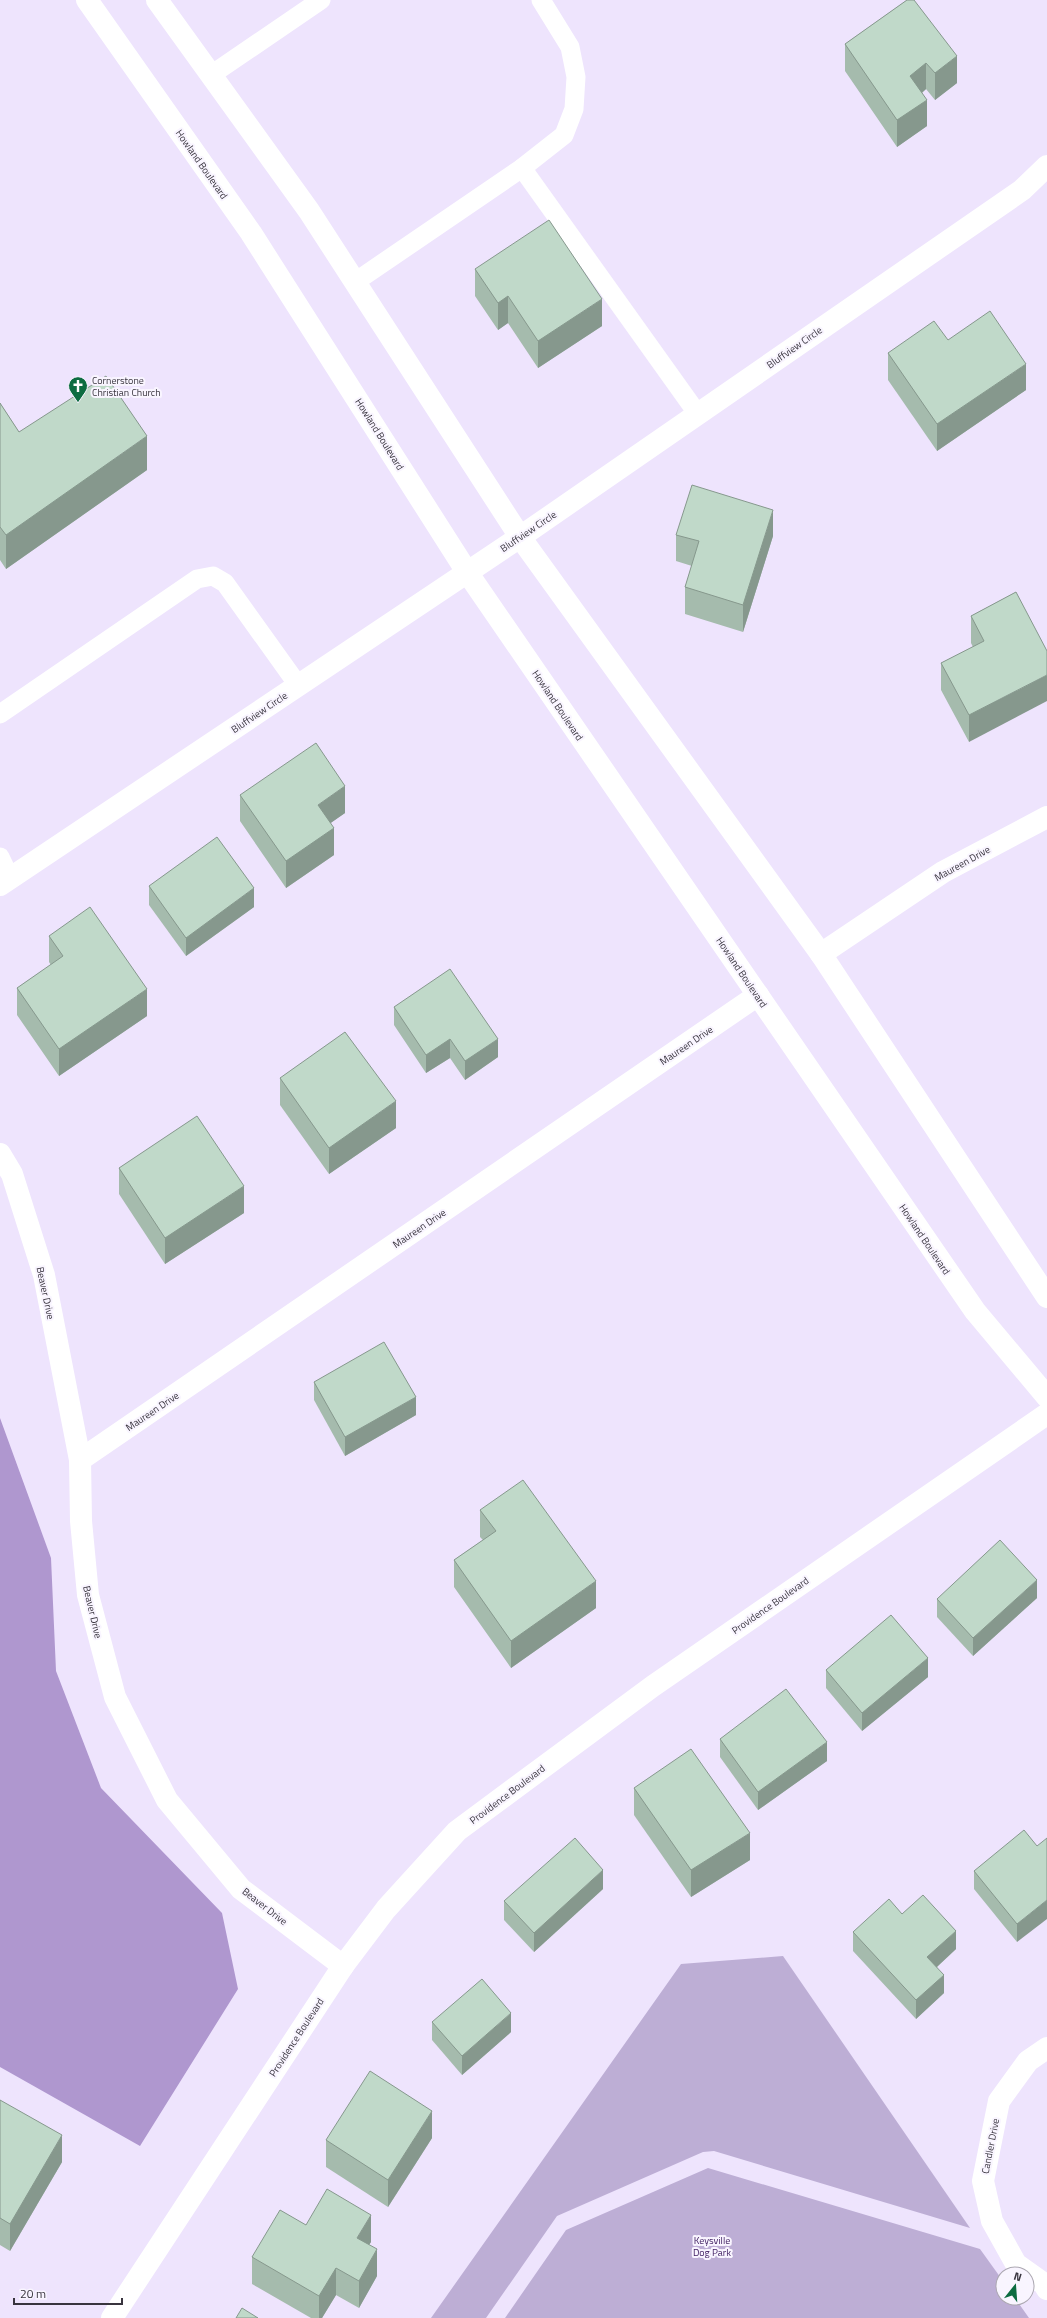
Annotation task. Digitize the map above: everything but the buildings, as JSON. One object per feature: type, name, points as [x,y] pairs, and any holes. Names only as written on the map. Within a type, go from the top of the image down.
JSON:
[{"type":"main road","name":"Howland Boulevard","points":[[87,0],[251,233],[467,572],[975,1311],[1047,1397]]},
{"type":"main road","points":[[157,0],[309,211],[520,536],[821,954],[1047,1297]]},
{"type":"main road","name":"Bluffview Circle","points":[[5,882],[520,536],[1022,190],[1047,166]]},
{"type":"main road","name":"Maureen Drive","points":[[821,954],[944,872],[1047,817]]},
{"type":"main road","name":"Maureen Drive","points":[[80,1460],[758,995]]},
{"type":"main road","name":"Beaver Drive","points":[[0,1154],[12,1174],[44,1275],[80,1460],[81,1521],[88,1595],[115,1698],[167,1800],[242,1889],[343,1966]]},
{"type":"main road","name":"Providence Boulevard","points":[[112,2318],[343,1966],[386,1909],[457,1831],[653,1686],[1047,1414]]},
{"type":"main road","name":"Candler Drive","points":[[1047,2048],[1028,2061],[999,2101],[983,2181],[992,2221],[1016,2264],[1044,2284],[1047,2289]]},
{"type":"lane","points":[[211,75],[321,0]]},
{"type":"lane","points":[[355,282],[522,168],[564,135],[574,109],[576,77],[570,47],[541,0]]},
{"type":"lane","points":[[522,168],[698,413]]},
{"type":"lane","points":[[2,708],[197,579],[213,576],[225,583],[298,685]]},
{"type":"lane","points":[[0,857],[5,882]]},
{"type":"green space","points":[[783,1956],[970,2228],[714,2151],[703,2152],[557,2216],[486,2318],[431,2318],[681,1964]]},
{"type":"green space","name":"Keysville Dog Park","points":[[708,2168],[980,2249],[995,2270],[995,2306],[1021,2306],[1029,2318],[505,2318],[566,2230]]},
{"type":"shaded area","points":[[0,1418],[51,1558],[56,1671],[101,1788],[222,1913],[238,1989],[140,2146],[0,2067]]},
{"type":"place","name":"Cornerstone Christian Church","points":[[78,403]]}]
